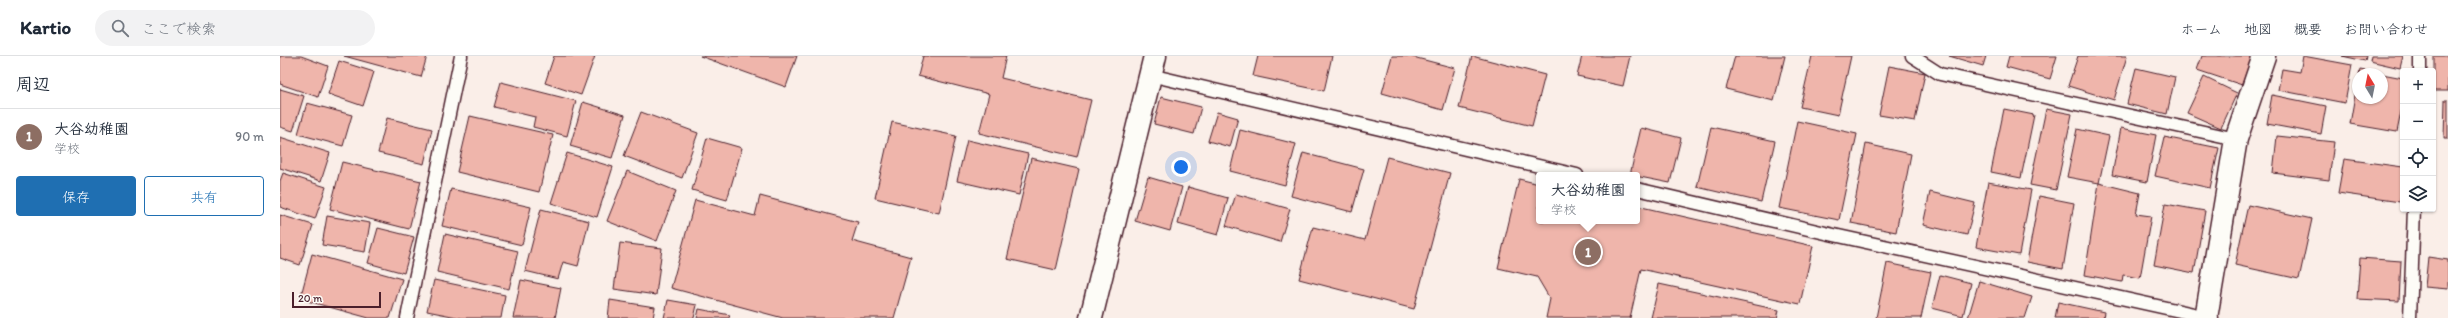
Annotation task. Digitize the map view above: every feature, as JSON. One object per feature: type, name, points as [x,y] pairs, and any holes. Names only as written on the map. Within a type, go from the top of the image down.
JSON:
[{"type":"street","points":[[2209,318],[2236,139],[2264,56]]},
{"type":"street","points":[[1090,318],[1152,66]]},
{"type":"lane","points":[[407,318],[461,56]]},
{"type":"lane","points":[[1912,56],[1940,74],[2236,139]]},
{"type":"lane","points":[[2420,56],[2420,68]]},
{"type":"lane","points":[[1152,66],[1565,172]]},
{"type":"lane","points":[[1640,190],[2209,318]]},
{"type":"lane","points":[[2410,318],[2414,212]]},
{"type":"building","points":[[280,56],[301,56],[328,66],[318,97],[280,84]]},
{"type":"building","points":[[344,56],[427,56],[421,77]]},
{"type":"building","points":[[554,56],[595,56],[581,95],[545,83]]},
{"type":"building","points":[[700,56],[797,56],[786,87]]},
{"type":"building","points":[[923,56],[1006,56],[1001,78],[1091,100],[1077,157],[979,133],[989,94],[918,76]]},
{"type":"building","points":[[1258,56],[1332,56],[1324,91],[1253,76]]},
{"type":"building","points":[[1392,56],[1409,56],[1455,68],[1443,110],[1382,93]]},
{"type":"building","points":[[1472,56],[1545,75],[1532,126],[1459,108]]},
{"type":"building","points":[[1582,56],[1630,56],[1623,86],[1577,76]]},
{"type":"building","points":[[1735,56],[1785,56],[1774,101],[1726,89]]},
{"type":"building","points":[[1812,56],[1851,56],[1838,115],[1800,107]]},
{"type":"building","points":[[1949,56],[1986,56],[1983,66]]},
{"type":"building","points":[[2009,56],[2057,56],[2050,79],[2006,67]]},
{"type":"building","points":[[2078,56],[2127,56],[2114,100],[2068,86]]},
{"type":"building","points":[[2202,56],[2252,56],[2242,85],[2197,70]]},
{"type":"building","points":[[2303,56],[2352,65],[2345,103],[2278,90],[2282,69],[2300,72]]},
{"type":"building","points":[[2342,56],[2366,56],[2365,61]]},
{"type":"building","points":[[2371,56],[2403,56],[2400,68],[2370,61]]},
{"type":"building","points":[[2434,56],[2448,56],[2448,91],[2436,91],[2436,68],[2434,68]]},
{"type":"building","points":[[339,61],[374,72],[363,106],[328,94]]},
{"type":"building","points":[[1889,66],[1925,73],[1915,121],[1879,115]]},
{"type":"building","points":[[2136,68],[2175,77],[2167,114],[2127,104]]},
{"type":"building","points":[[2388,75],[2400,77],[2400,117],[2397,132],[2350,124],[2353,104],[2388,104]]},
{"type":"building","points":[[2204,77],[2237,93],[2221,128],[2187,113]]},
{"type":"building","points":[[501,82],[576,101],[567,136],[533,127],[535,117],[494,107]]},
{"type":"building","points":[[280,89],[304,96],[293,131],[280,127]]},
{"type":"building","points":[[2272,95],[2326,106],[2321,134],[2267,124]]},
{"type":"building","points":[[1161,97],[1201,107],[1194,134],[1154,124]]},
{"type":"building","points":[[2445,100],[2448,100],[2448,138],[2444,138]]},
{"type":"building","points":[[583,102],[625,115],[612,158],[570,146]]},
{"type":"building","points":[[307,103],[352,115],[343,146],[298,134]]},
{"type":"building","points":[[2004,109],[2034,115],[2021,178],[1991,172]]},
{"type":"building","points":[[2046,109],[2072,114],[2056,190],[2030,185]]},
{"type":"building","points":[[641,112],[698,133],[682,178],[624,156]]},
{"type":"building","points":[[1217,112],[1238,118],[1230,147],[1208,141]]},
{"type":"building","points":[[470,116],[553,135],[539,192],[457,172]]},
{"type":"building","points":[[387,118],[432,129],[424,164],[378,153]]},
{"type":"building","points":[[1797,121],[1857,134],[1839,220],[1779,208]]},
{"type":"building","points":[[892,122],[956,136],[939,213],[875,198]]},
{"type":"building","points":[[1711,127],[1775,141],[1761,202],[1697,187]]},
{"type":"building","points":[[1641,128],[1681,138],[1670,183],[1640,177],[1640,172],[1631,172]]},
{"type":"building","points":[[2121,128],[2156,135],[2147,182],[2112,175]]},
{"type":"building","points":[[2077,129],[2109,136],[2099,183],[2067,177]]},
{"type":"building","points":[[1240,130],[1296,144],[1285,185],[1230,171]]},
{"type":"building","points":[[2277,136],[2334,142],[2329,180],[2273,173]]},
{"type":"building","points":[[280,137],[330,153],[321,181],[280,168]]},
{"type":"building","points":[[2164,137],[2219,148],[2210,188],[2155,176]]},
{"type":"building","points":[[707,138],[742,148],[727,200],[692,190]]},
{"type":"building","points":[[967,140],[1028,154],[1019,195],[957,181]]},
{"type":"building","points":[[1866,144],[1911,154],[1896,232],[1851,223]]},
{"type":"building","points":[[567,153],[613,167],[597,217],[551,203]]},
{"type":"building","points":[[1303,153],[1364,169],[1352,212],[1291,196]]},
{"type":"building","points":[[1387,157],[1450,173],[1414,309],[1299,279],[1313,227],[1365,240]]},
{"type":"building","points":[[1031,158],[1079,169],[1056,270],[1007,259]]},
{"type":"building","points":[[2344,159],[2400,167],[2400,202],[2338,193]]},
{"type":"building","points":[[342,162],[421,181],[409,229],[330,209]]},
{"type":"building","points":[[627,171],[676,191],[657,241],[607,221]]},
{"type":"building","points":[[283,173],[326,187],[315,219],[280,207],[280,181]]},
{"type":"building","points":[[1148,177],[1182,187],[1170,231],[1135,221]]},
{"type":"building","points":[[1519,179],[1536,183],[1536,224],[1640,224],[1640,207],[1813,246],[1800,304],[1641,269],[1630,318],[1546,318],[1550,299],[1537,277],[1498,268]]},
{"type":"building","points":[[1988,182],[2031,190],[2019,255],[1976,247]]},
{"type":"building","points":[[2099,183],[2140,193],[2136,214],[2151,216],[2140,278],[2123,275],[2122,282],[2085,275]]},
{"type":"building","points":[[1188,187],[1228,198],[1218,235],[1178,224]]},
{"type":"building","points":[[451,189],[531,207],[522,245],[442,226]]},
{"type":"building","points":[[1930,192],[1975,203],[1967,235],[1923,225]]},
{"type":"building","points":[[1236,194],[1290,209],[1280,242],[1226,226]]},
{"type":"building","points":[[760,196],[858,222],[852,241],[911,257],[894,318],[783,318],[671,288],[695,200],[755,216]]},
{"type":"building","points":[[2039,196],[2074,203],[2063,269],[2027,262]]},
{"type":"building","points":[[2165,204],[2205,211],[2194,273],[2154,265]]},
{"type":"building","points":[[2248,205],[2312,219],[2299,279],[2235,265]]},
{"type":"building","points":[[541,209],[589,221],[578,266],[563,262],[558,279],[525,271]]},
{"type":"building","points":[[280,215],[313,225],[300,265],[280,258]]},
{"type":"building","points":[[327,216],[370,223],[365,252],[322,245]]},
{"type":"building","points":[[378,228],[414,237],[404,273],[368,263]]},
{"type":"building","points":[[445,234],[518,251],[509,289],[437,272]]},
{"type":"building","points":[[620,243],[662,248],[656,295],[614,289]]},
{"type":"building","points":[[312,254],[402,279],[390,318],[369,318],[300,299]]},
{"type":"building","points":[[2428,257],[2448,260],[2448,289],[2425,287]]},
{"type":"building","points":[[2360,258],[2401,261],[2399,301],[2357,299]]},
{"type":"building","points":[[1887,263],[1931,272],[1921,318],[1876,318]]},
{"type":"building","points":[[1940,275],[1971,283],[1963,316],[1932,308]]},
{"type":"building","points":[[434,280],[505,295],[501,318],[462,318],[427,311]]},
{"type":"building","points":[[521,280],[561,288],[555,318],[513,318]]},
{"type":"building","points":[[1979,281],[2032,297],[2025,318],[1968,318]]},
{"type":"building","points":[[1659,284],[1779,310],[1777,318],[1651,318]]},
{"type":"building","points":[[610,300],[655,307],[653,318],[608,318]]},
{"type":"building","points":[[668,300],[697,305],[694,318],[664,318]]},
{"type":"building","points":[[2058,302],[2104,312],[2103,318],[2055,318]]},
{"type":"building","points":[[699,309],[730,315],[729,318],[697,318]]},
{"type":"place","name":"大谷幼稚園","points":[[1588,252]]}]
